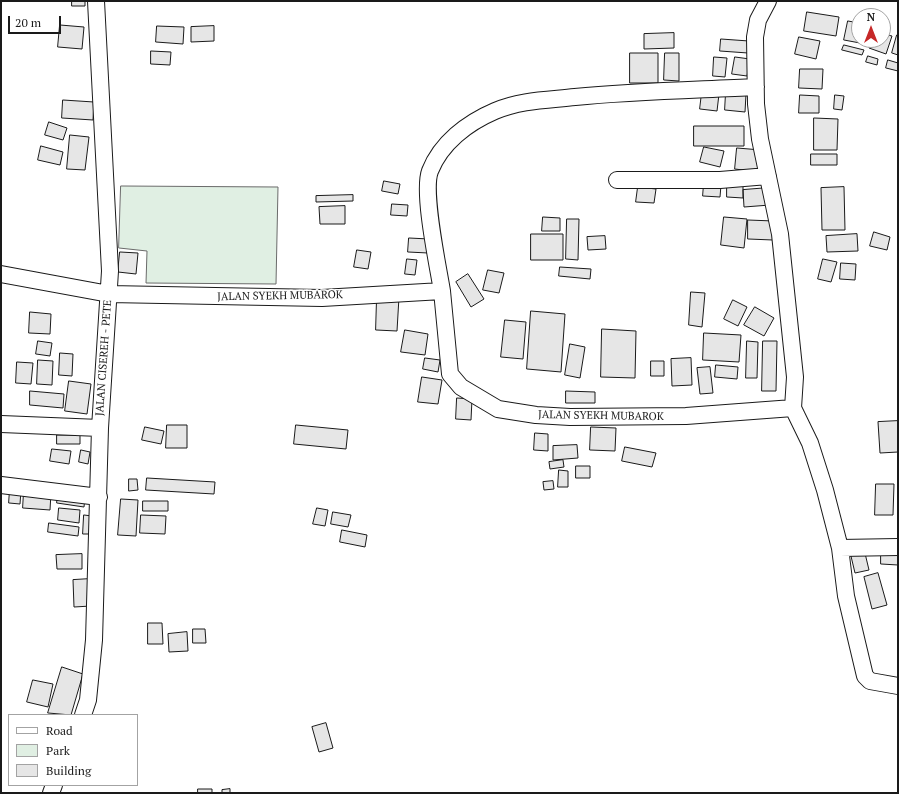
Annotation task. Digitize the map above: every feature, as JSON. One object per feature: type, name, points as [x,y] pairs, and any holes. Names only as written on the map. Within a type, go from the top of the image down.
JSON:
[{"type":"street","name":"JALAN CISEREH - PETE","points":[[83,714],[88,700],[94,640],[100,428],[110,271],[96,1]]},
{"type":"street","points":[[768,1],[758,20],[755,37],[756,87],[760,139],[780,234],[794,369],[793,408],[810,443],[825,490],[840,548],[846,596],[865,676],[870,681],[898,686]]},
{"type":"street","points":[[442,291],[428,194],[429,173],[440,152],[451,139],[471,124],[495,111],[527,102],[608,94],[756,87]]},
{"type":"street","points":[[617,180],[720,180],[768,176]]},
{"type":"street","name":"JALAN SYEKH MUBAROK","points":[[1,274],[109,294],[322,298],[442,291],[450,374],[461,387],[498,409],[536,415],[570,417],[686,416],[793,408]]},
{"type":"street","points":[[1,424],[100,428]]},
{"type":"street","points":[[1,485],[99,497]]},
{"type":"street","points":[[840,548],[898,547]]},
{"type":"green space","points":[[121,186],[278,187],[276,284],[146,283],[147,251],[119,248]]},
{"type":"building","points":[[72,1],[85,1],[85,6],[72,6]]},
{"type":"building","points":[[807,12],[839,17],[836,36],[804,31]]},
{"type":"building","points":[[848,21],[851,22],[851,41],[844,40]]},
{"type":"building","points":[[60,25],[84,27],[82,49],[58,47]]},
{"type":"building","points":[[157,26],[184,27],[183,44],[156,42]]},
{"type":"building","points":[[214,26],[214,41],[191,42],[191,27]]},
{"type":"building","points":[[674,33],[674,48],[644,49],[644,34]]},
{"type":"building","points":[[898,35],[898,55],[892,53]]},
{"type":"building","points":[[799,37],[820,41],[816,59],[795,54]]},
{"type":"building","points":[[721,39],[749,41],[748,53],[720,51]]},
{"type":"building","points":[[844,45],[851,48],[864,50],[862,55],[842,50]]},
{"type":"building","points":[[869,48],[888,48],[886,54]]},
{"type":"building","points":[[151,51],[171,52],[170,65],[151,64]]},
{"type":"building","points":[[630,53],[658,53],[658,83],[630,83]]},
{"type":"building","points":[[665,53],[679,53],[679,81],[664,80]]},
{"type":"building","points":[[868,56],[878,59],[877,65],[866,62]]},
{"type":"building","points":[[714,57],[727,58],[725,77],[713,76]]},
{"type":"building","points":[[735,57],[750,59],[747,76],[732,74]]},
{"type":"building","points":[[888,60],[898,63],[898,71],[886,68]]},
{"type":"building","points":[[800,69],[823,69],[822,89],[799,88]]},
{"type":"building","points":[[702,92],[719,94],[717,111],[700,109]]},
{"type":"building","points":[[726,92],[746,94],[745,112],[725,110]]},
{"type":"building","points":[[800,95],[819,96],[819,113],[799,113]]},
{"type":"building","points":[[835,95],[844,96],[842,110],[834,109]]},
{"type":"building","points":[[63,100],[94,102],[93,120],[62,118]]},
{"type":"building","points":[[814,118],[838,119],[837,150],[814,150]]},
{"type":"building","points":[[49,122],[67,128],[63,140],[45,135]]},
{"type":"building","points":[[694,126],[744,126],[744,146],[694,146]]},
{"type":"building","points":[[70,135],[89,137],[85,170],[67,169]]},
{"type":"building","points":[[41,146],[63,152],[60,165],[38,160]]},
{"type":"building","points":[[704,147],[724,151],[720,167],[700,162]]},
{"type":"building","points":[[737,148],[761,150],[758,172],[735,169]]},
{"type":"building","points":[[811,154],[837,154],[837,165],[811,165]]},
{"type":"building","points":[[384,181],[400,184],[398,194],[382,191]]},
{"type":"building","points":[[704,183],[721,185],[720,197],[703,196]]},
{"type":"building","points":[[727,186],[743,186],[743,198],[727,197]]},
{"type":"building","points":[[638,187],[656,189],[654,203],[636,202]]},
{"type":"building","points":[[844,187],[845,230],[822,230],[821,188]]},
{"type":"building","points":[[768,188],[770,205],[744,207],[743,190]]},
{"type":"building","points":[[353,195],[353,201],[316,202],[316,196]]},
{"type":"building","points":[[392,204],[408,205],[407,216],[391,215]]},
{"type":"building","points":[[345,206],[345,224],[320,224],[319,207]]},
{"type":"building","points":[[543,217],[560,218],[560,231],[542,231]]},
{"type":"building","points":[[724,217],[747,219],[744,248],[721,245]]},
{"type":"building","points":[[567,219],[579,219],[578,260],[566,259]]},
{"type":"building","points":[[748,220],[774,221],[773,240],[748,239]]},
{"type":"building","points":[[874,232],[890,237],[887,250],[870,246]]},
{"type":"building","points":[[531,234],[563,234],[563,260],[531,260]]},
{"type":"building","points":[[857,234],[858,251],[827,252],[826,236]]},
{"type":"building","points":[[605,236],[606,249],[588,250],[587,237]]},
{"type":"building","points":[[409,238],[429,239],[428,253],[408,252]]},
{"type":"building","points":[[357,250],[371,252],[368,269],[354,267]]},
{"type":"building","points":[[120,252],[138,253],[136,274],[118,272]]},
{"type":"building","points":[[407,259],[417,260],[415,275],[405,274]]},
{"type":"building","points":[[823,259],[837,262],[831,282],[818,279]]},
{"type":"building","points":[[841,263],[856,264],[855,280],[840,279]]},
{"type":"building","points":[[560,267],[591,269],[590,279],[559,276]]},
{"type":"building","points":[[488,270],[504,273],[499,293],[483,290]]},
{"type":"building","points":[[468,274],[484,299],[471,307],[456,282]]},
{"type":"building","points":[[691,292],[705,293],[702,327],[689,325]]},
{"type":"building","points":[[377,297],[399,297],[397,331],[376,330]]},
{"type":"building","points":[[733,300],[747,307],[738,326],[724,319]]},
{"type":"building","points":[[755,307],[774,318],[764,336],[744,325]]},
{"type":"building","points":[[531,311],[565,314],[561,372],[527,369]]},
{"type":"building","points":[[30,312],[51,314],[50,334],[29,333]]},
{"type":"building","points":[[505,320],[526,322],[523,359],[501,357]]},
{"type":"building","points":[[602,329],[636,331],[635,378],[601,377]]},
{"type":"building","points":[[405,330],[428,334],[425,355],[401,352]]},
{"type":"building","points":[[704,333],[741,335],[739,362],[703,360]]},
{"type":"building","points":[[38,341],[52,343],[50,356],[36,354]]},
{"type":"building","points":[[747,341],[758,342],[757,378],[746,378]]},
{"type":"building","points":[[763,341],[777,341],[776,391],[762,391]]},
{"type":"building","points":[[570,344],[585,347],[580,378],[565,375]]},
{"type":"building","points":[[60,353],[73,354],[72,376],[59,375]]},
{"type":"building","points":[[425,358],[440,360],[438,372],[423,369]]},
{"type":"building","points":[[691,358],[692,385],[672,386],[671,359]]},
{"type":"building","points":[[38,360],[53,361],[52,385],[37,384]]},
{"type":"building","points":[[651,361],[664,361],[664,376],[651,376]]},
{"type":"building","points":[[17,362],[33,363],[31,384],[16,383]]},
{"type":"building","points":[[716,365],[738,367],[737,379],[715,377]]},
{"type":"building","points":[[710,367],[713,393],[700,394],[697,368]]},
{"type":"building","points":[[422,377],[442,380],[438,404],[418,402]]},
{"type":"building","points":[[69,381],[91,384],[87,414],[65,411]]},
{"type":"building","points":[[30,391],[64,394],[63,408],[30,405]]},
{"type":"building","points":[[566,391],[595,392],[595,403],[566,403]]},
{"type":"building","points":[[457,398],[472,399],[471,420],[456,419]]},
{"type":"building","points":[[898,421],[898,452],[880,453],[878,422]]},
{"type":"building","points":[[167,425],[187,425],[187,448],[166,448]]},
{"type":"building","points":[[296,425],[348,430],[346,449],[294,444]]},
{"type":"building","points":[[145,427],[164,431],[161,444],[142,440]]},
{"type":"building","points":[[591,427],[616,428],[615,451],[590,450]]},
{"type":"building","points":[[535,433],[548,434],[548,451],[534,450]]},
{"type":"building","points":[[57,435],[80,435],[80,444],[57,444]]},
{"type":"building","points":[[577,445],[578,458],[553,460],[553,446]]},
{"type":"building","points":[[625,447],[656,453],[652,467],[622,461]]},
{"type":"building","points":[[52,449],[71,451],[69,464],[50,461]]},
{"type":"building","points":[[81,450],[90,452],[88,464],[79,462]]},
{"type":"building","points":[[563,460],[564,467],[550,469],[549,462]]},
{"type":"building","points":[[576,466],[590,466],[590,478],[576,478]]},
{"type":"building","points":[[559,470],[568,471],[568,487],[558,487]]},
{"type":"building","points":[[147,478],[215,482],[214,494],[146,490]]},
{"type":"building","points":[[129,479],[137,479],[138,490],[129,491]]},
{"type":"building","points":[[553,481],[554,489],[544,490],[543,482]]},
{"type":"building","points":[[876,484],[894,484],[893,515],[875,515]]},
{"type":"building","points":[[10,489],[21,490],[20,504],[9,503]]},
{"type":"building","points":[[24,491],[51,493],[50,510],[23,508]]},
{"type":"building","points":[[58,493],[85,497],[84,507],[57,503]]},
{"type":"building","points":[[121,499],[138,500],[136,536],[118,535]]},
{"type":"building","points":[[143,501],[168,501],[168,511],[143,511]]},
{"type":"building","points":[[59,508],[80,510],[79,523],[58,520]]},
{"type":"building","points":[[317,508],[328,510],[325,526],[313,524]]},
{"type":"building","points":[[333,512],[351,515],[348,527],[331,524]]},
{"type":"building","points":[[84,515],[92,516],[90,534],[83,534]]},
{"type":"building","points":[[141,515],[166,516],[165,534],[140,533]]},
{"type":"building","points":[[49,523],[79,527],[78,536],[48,532]]},
{"type":"building","points":[[342,530],[367,535],[365,547],[340,542]]},
{"type":"building","points":[[864,549],[869,570],[855,573],[850,552]]},
{"type":"building","points":[[881,551],[898,552],[898,565],[881,564]]},
{"type":"building","points":[[82,554],[82,569],[57,569],[56,555]]},
{"type":"building","points":[[878,573],[887,605],[872,609],[864,577]]},
{"type":"building","points":[[90,579],[91,606],[74,607],[73,580]]},
{"type":"building","points":[[148,623],[162,623],[163,644],[148,644]]},
{"type":"building","points":[[193,629],[205,629],[206,643],[193,643]]},
{"type":"building","points":[[187,632],[188,651],[169,652],[168,634]]},
{"type":"building","points":[[62,667],[83,674],[71,714],[48,713]]},
{"type":"building","points":[[33,680],[53,684],[48,707],[27,702]]},
{"type":"building","points":[[326,723],[333,748],[319,752],[312,727]]},
{"type":"building","points":[[198,789],[212,789],[212,793],[198,793]]},
{"type":"building","points":[[230,789],[230,793],[222,793],[222,790]]}]
